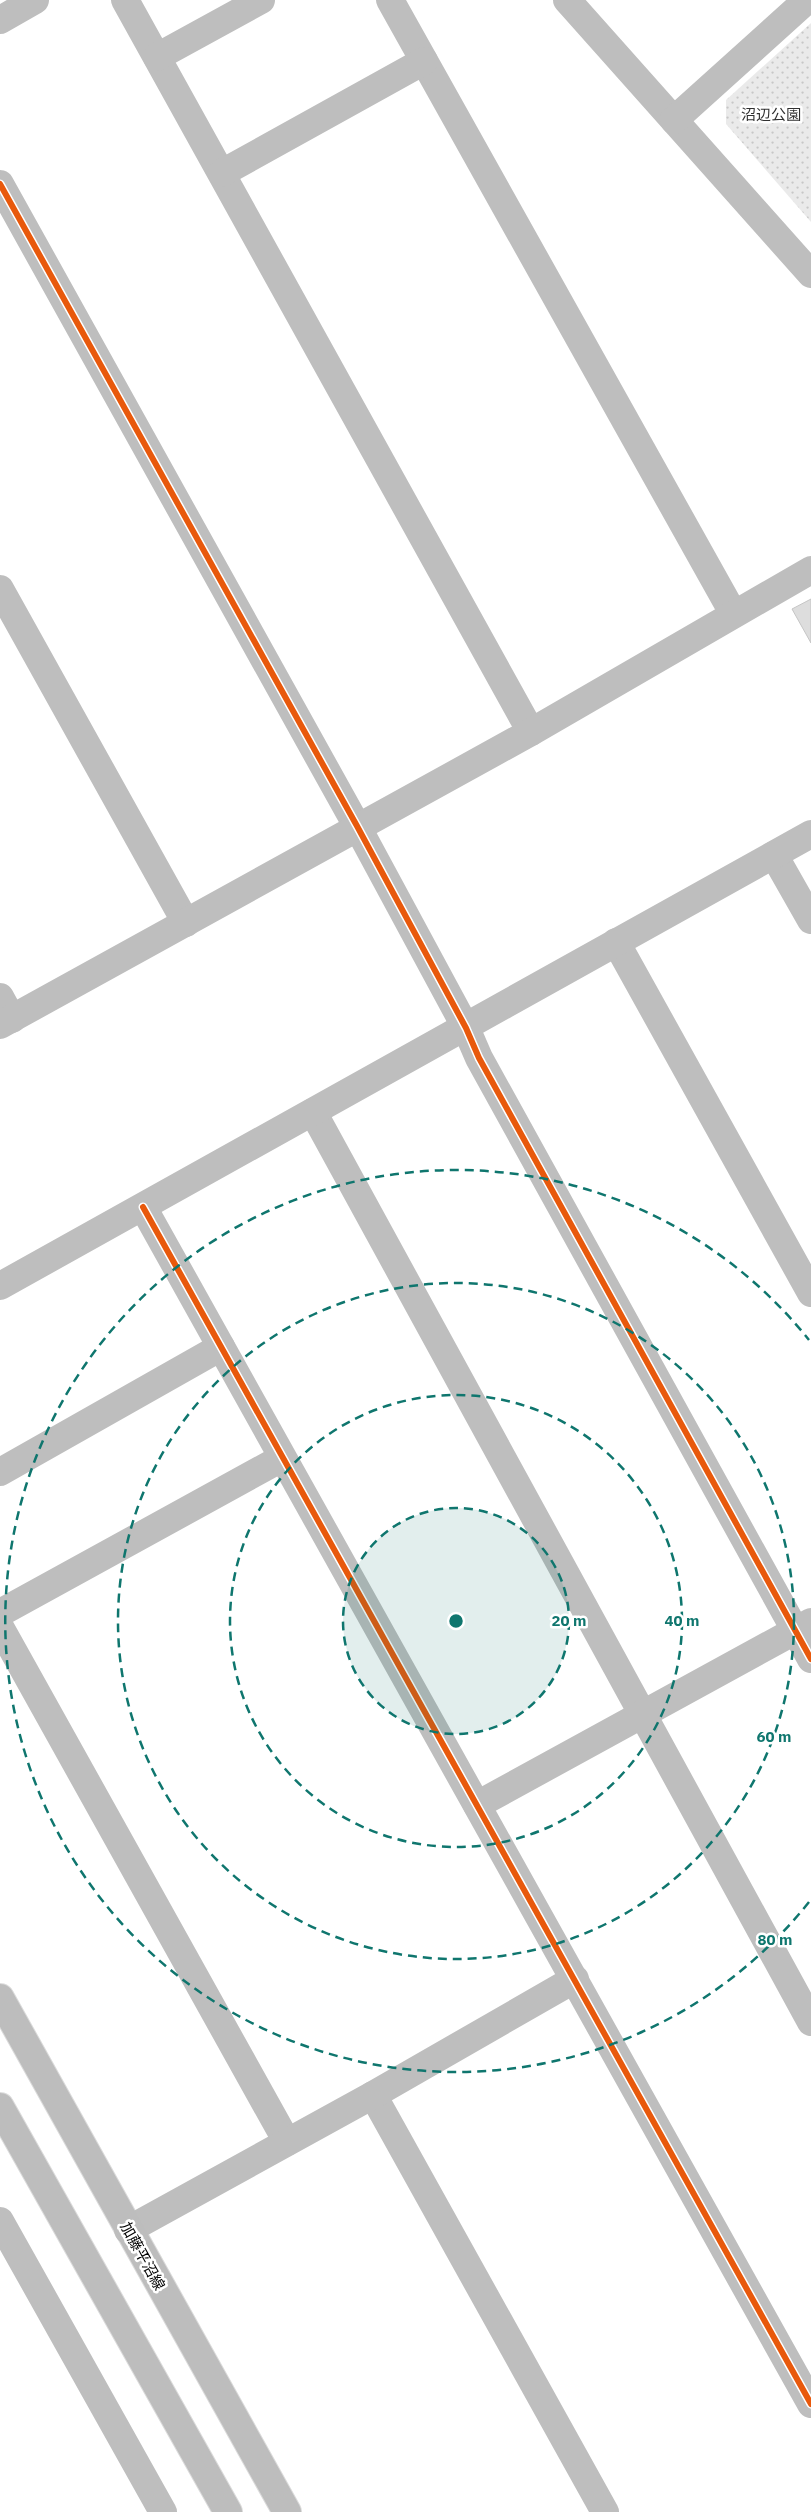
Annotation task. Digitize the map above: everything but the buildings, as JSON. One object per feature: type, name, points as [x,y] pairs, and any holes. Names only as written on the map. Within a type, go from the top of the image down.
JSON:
[{"type":"main road","name":"加藤平沼線","points":[[0,1998],[287,2512]]},
{"type":"main road","points":[[0,2107],[228,2512]]},
{"type":"street","points":[[0,20],[35,0]]},
{"type":"street","points":[[125,0],[531,732]]},
{"type":"street","points":[[157,57],[261,0]]},
{"type":"street","points":[[390,0],[733,613]]},
{"type":"street","points":[[567,0],[811,274]]},
{"type":"street","points":[[674,120],[806,0]]},
{"type":"street","points":[[222,173],[424,61]]},
{"type":"street","points":[[0,184],[357,826],[466,1028],[484,1067],[803,1626],[811,1659]]},
{"type":"street","points":[[4,1014],[186,923],[357,826],[531,732],[733,613],[811,570]]},
{"type":"street","points":[[0,589],[186,923]]},
{"type":"street","points":[[0,1286],[466,1028],[811,834]]},
{"type":"street","points":[[774,855],[811,920]]},
{"type":"street","points":[[616,942],[811,1293]]},
{"type":"street","points":[[313,1112],[811,2022]]},
{"type":"street","points":[[143,1207],[809,2395]]},
{"type":"street","points":[[0,1472],[221,1346]]},
{"type":"street","points":[[0,1613],[282,1458]]},
{"type":"street","points":[[477,1805],[803,1626]]},
{"type":"street","points":[[0,1627],[287,2142]]},
{"type":"street","points":[[128,2230],[373,2095],[575,1979]]},
{"type":"street","points":[[373,2095],[605,2512]]},
{"type":"street","points":[[0,2221],[162,2512]]},
{"type":"green space","name":"沼辺公園","points":[[811,23],[811,222],[726,124],[726,100]]},
{"type":"cycle path","points":[[0,184],[357,826],[466,1028],[479,1058],[811,1659]]},
{"type":"cycle path","points":[[143,1207],[811,2404]]}]
